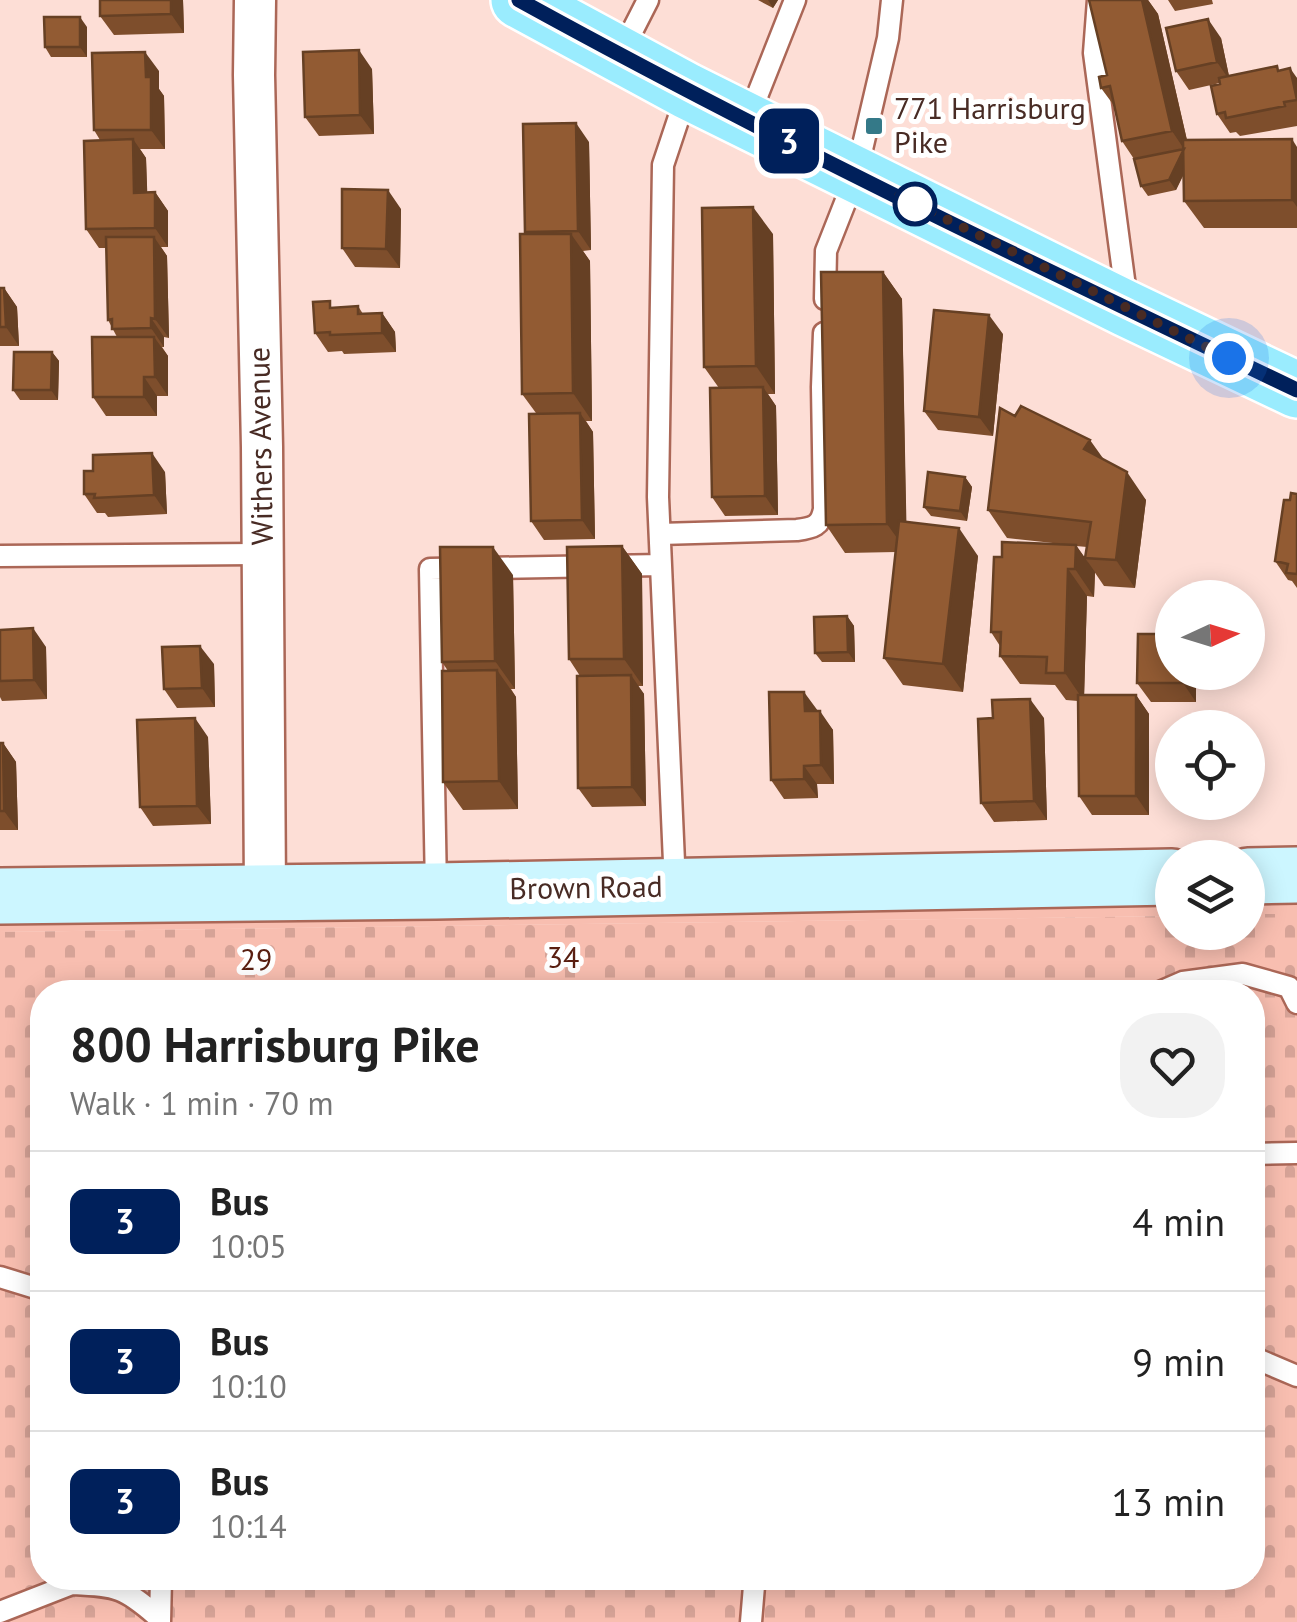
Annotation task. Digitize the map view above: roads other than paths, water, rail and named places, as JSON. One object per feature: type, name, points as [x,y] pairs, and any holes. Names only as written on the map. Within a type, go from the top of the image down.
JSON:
[{"type":"main road","points":[[519,0],[687,92],[1297,390]]},
{"type":"main road","points":[[1265,875],[1297,874]]},
{"type":"main road","name":"Brown Road","points":[[0,896],[1155,877]]},
{"type":"street","name":"Withers Avenue","points":[[255,0],[265,892]]},
{"type":"lane","points":[[620,55],[648,0]]},
{"type":"lane","points":[[748,121],[795,0]]},
{"type":"lane","points":[[660,534],[797,530],[813,528],[822,520],[826,251],[856,175],[888,38],[892,0]]},
{"type":"lane","points":[[1098,0],[1094,52],[1128,309]]},
{"type":"lane","points":[[675,886],[660,534],[664,166],[687,92]]},
{"type":"lane","points":[[0,556],[263,554]]},
{"type":"lane","points":[[436,891],[430,569],[661,564]]},
{"type":"lane","points":[[1198,980],[1243,974],[1264,980]]},
{"type":"lane","points":[[1265,980],[1288,987],[1297,1003]]},
{"type":"lane","points":[[1265,1154],[1297,1154]]},
{"type":"lane","points":[[0,1277],[30,1286]]},
{"type":"lane","points":[[1265,1362],[1297,1376]]},
{"type":"lane","points":[[0,1612],[55,1590]]},
{"type":"lane","points":[[119,1590],[134,1597],[159,1620]]},
{"type":"lane","points":[[159,1620],[160,1590]]},
{"type":"lane","points":[[751,1622],[754,1590]]},
{"type":"place","name":"771 Harrisburg Pike","points":[[874,126]]},
{"type":"park label","name":"34","points":[[563,958]]},
{"type":"park label","name":"29","points":[[256,960]]}]
